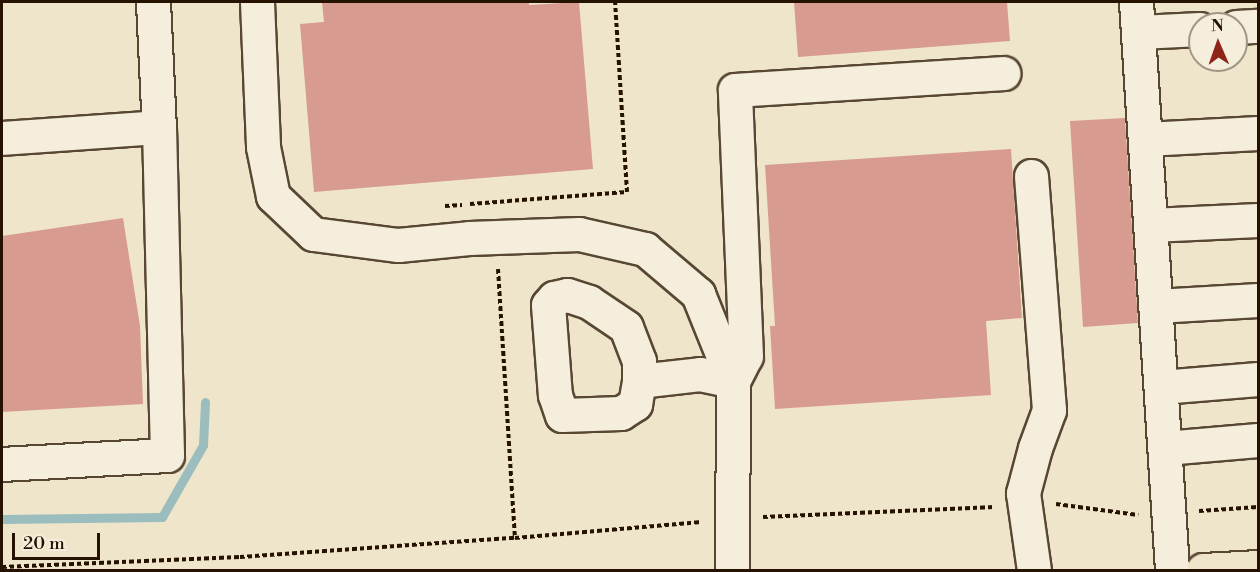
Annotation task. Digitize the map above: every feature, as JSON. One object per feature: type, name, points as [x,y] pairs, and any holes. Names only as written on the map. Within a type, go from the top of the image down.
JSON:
[{"type":"main road","points":[[1203,570],[1258,567]]},
{"type":"lane","points":[[2,464],[167,455],[159,127],[153,2]]},
{"type":"lane","points":[[257,2],[263,147],[273,196],[313,234],[398,245],[496,237],[579,234],[645,249],[698,294],[733,381],[732,570]]},
{"type":"lane","points":[[1172,570],[1138,17],[1188,27]]},
{"type":"lane","points":[[733,381],[746,356],[735,90],[1003,73]]},
{"type":"lane","points":[[2,138],[159,127]]},
{"type":"lane","points":[[1145,139],[1258,133]]},
{"type":"lane","points":[[1031,176],[1049,410],[1035,448],[1023,494],[1034,570]]},
{"type":"lane","points":[[1151,225],[1258,219]]},
{"type":"lane","points":[[1156,306],[1258,300]]},
{"type":"lane","points":[[639,381],[700,374],[733,381]]},
{"type":"lane","points":[[1161,387],[1258,379]]},
{"type":"lane","points":[[1165,448],[1258,440]]},
{"type":"path","points":[[445,206],[627,192],[615,2]]},
{"type":"path","points":[[494,202],[515,538]]},
{"type":"path","points":[[2,567],[240,556],[515,538],[732,519],[1065,504],[1143,515],[1258,507]]},
{"type":"building","points":[[322,2],[529,2],[529,5],[579,2],[593,169],[314,192],[300,24],[324,22]]},
{"type":"building","points":[[794,2],[1007,2],[1010,41],[798,57]]},
{"type":"building","points":[[1125,118],[1138,323],[1083,327],[1070,121]]},
{"type":"building","points":[[1011,149],[1022,318],[986,321],[991,395],[775,409],[770,326],[775,326],[765,165]]},
{"type":"building","points":[[123,218],[140,326],[143,404],[2,412],[2,236]]},
{"type":"waterway","points":[[2,519],[162,517],[203,445],[205,402]]}]
